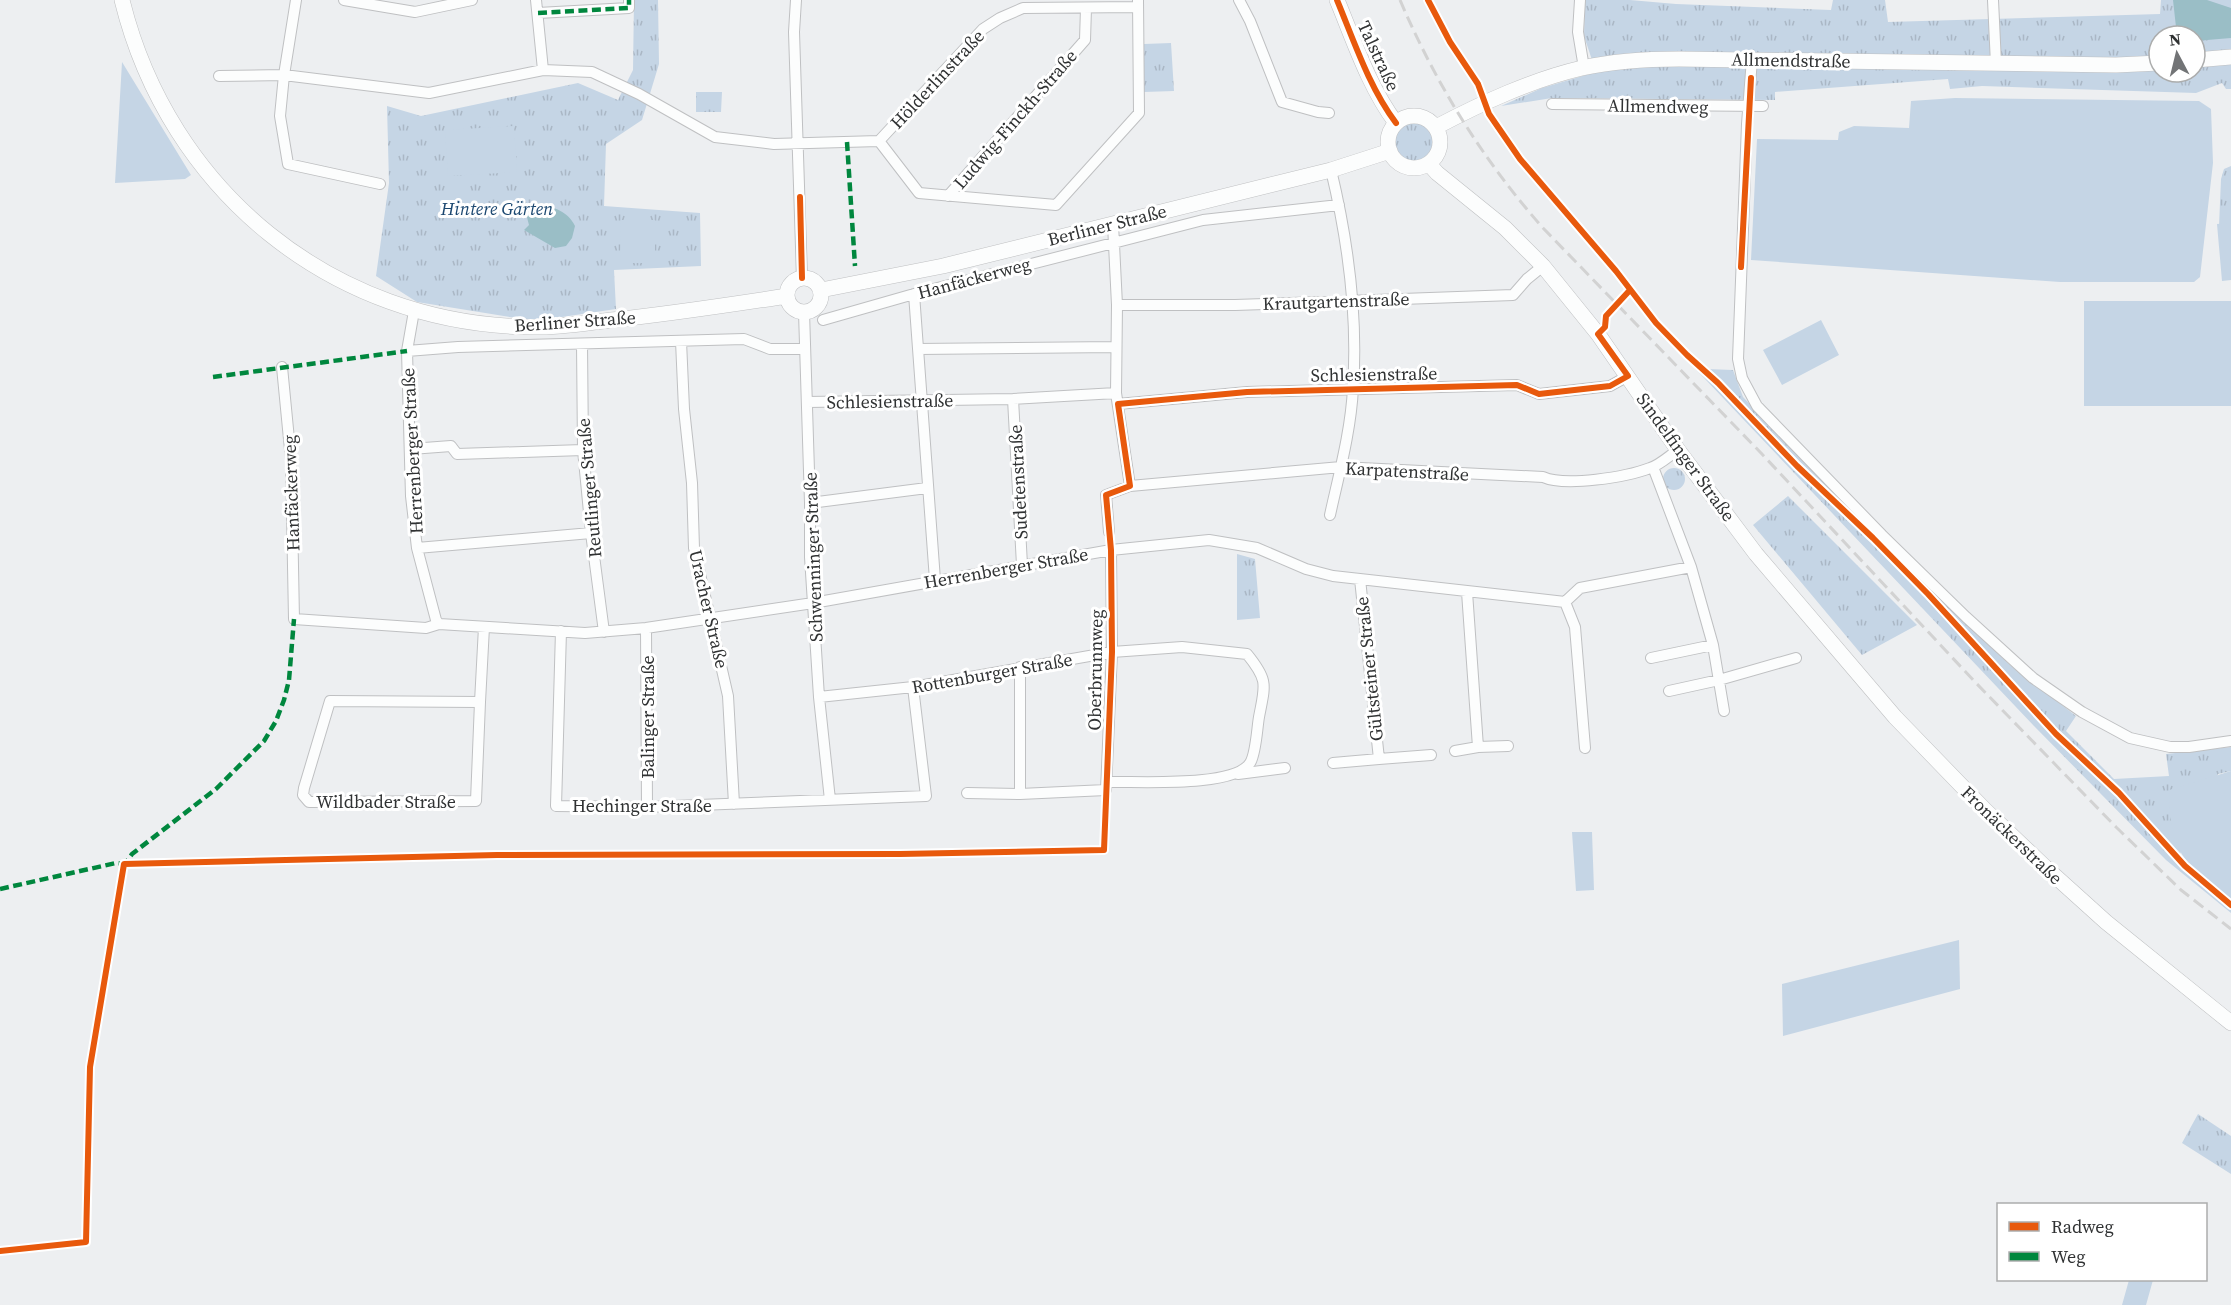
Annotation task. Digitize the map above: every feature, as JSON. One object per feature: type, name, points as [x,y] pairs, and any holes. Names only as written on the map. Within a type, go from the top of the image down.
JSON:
[{"type":"main road","name":"Berliner Straße","points":[[122,0],[143,66],[170,120],[184,142],[232,200],[276,239],[330,275],[376,298],[442,319],[531,328],[645,316],[787,296]]},
{"type":"main road","name":"Talstraße","points":[[1337,0],[1363,62],[1396,123]]},
{"type":"main road","points":[[2207,59],[2231,57]]},
{"type":"main road","name":"Allmendstraße","points":[[1436,127],[1537,81],[1584,68],[1632,60],[1752,59],[1996,64],[2147,64]]},
{"type":"main road","points":[[1417,116],[1436,127],[1440,147],[1429,164],[1422,167],[1406,167],[1393,158],[1390,151],[1389,133],[1396,123],[1403,118],[1417,116]]},
{"type":"main road","name":"Berliner Straße","points":[[821,290],[943,266],[1331,170],[1390,151]]},
{"type":"main road","name":"Sindelfinger Straße","points":[[1429,164],[1437,173],[1506,228],[1543,266],[1598,334],[1678,450],[1756,554],[1815,624]]},
{"type":"main road","points":[[802,278],[816,282],[821,290],[822,295],[818,306],[809,312],[792,308],[787,296],[787,291],[793,282],[802,278]]},
{"type":"main road","name":"Fronäckerstraße","points":[[1815,624],[1895,717],[1985,810],[2106,922],[2231,1023]]},
{"type":"street","points":[[296,0],[280,116],[288,164],[380,184]]},
{"type":"street","points":[[344,0],[415,12],[472,0]]},
{"type":"street","points":[[536,0],[543,70]]},
{"type":"street","points":[[538,13],[629,8],[629,0]]},
{"type":"street","points":[[796,0],[794,32],[802,278]]},
{"type":"street","points":[[1239,0],[1250,21],[1282,102],[1318,112],[1329,112]]},
{"type":"street","points":[[1580,0],[1578,32],[1584,68]]},
{"type":"street","points":[[1993,0],[1996,64]]},
{"type":"street","points":[[219,76],[284,75],[429,93],[543,70],[592,72],[639,94],[716,137],[774,144],[879,141],[920,193],[1056,205],[1139,113],[1138,3]]},
{"type":"street","name":"Hölderlinstraße","points":[[879,141],[983,29],[1000,18],[1023,8],[1086,8],[1138,3]]},
{"type":"street","name":"Ludwig-Finckh-Straße","points":[[948,196],[1085,40],[1086,8]]},
{"type":"street","points":[[1752,59],[1738,359],[1742,378],[1757,406],[1882,535],[2033,678],[2082,712],[2115,731],[2150,744],[2189,747],[2231,741]]},
{"type":"street","name":"Allmendweg","points":[[1552,104],[1762,106]]},
{"type":"street","points":[[1330,515],[1341,467],[1353,389],[1353,299],[1339,205],[1331,170]]},
{"type":"street","name":"Hanfäckerweg","points":[[823,320],[914,294],[1203,220],[1339,205]]},
{"type":"street","points":[[1109,532],[1106,495],[1130,486],[1117,398],[1115,347],[1117,305],[1113,224]]},
{"type":"street","name":"Krautgartenstraße","points":[[1117,305],[1235,304],[1513,295],[1543,266]]},
{"type":"street","points":[[914,294],[935,580]]},
{"type":"street","name":"Herrenberger Straße","points":[[414,311],[407,351],[411,496],[417,548],[439,624]]},
{"type":"street","name":"Schwenninger Straße","points":[[804,312],[810,557],[819,697],[831,800]]},
{"type":"street","points":[[407,351],[458,347],[744,339],[770,349],[805,349]]},
{"type":"street","name":"Uracher Straße","points":[[681,341],[684,409],[692,483],[694,548],[728,696],[734,804]]},
{"type":"street","name":"Reutlinger Straße","points":[[582,344],[583,450],[604,632]]},
{"type":"street","points":[[918,349],[1115,347]]},
{"type":"street","name":"Hanfäckerweg","points":[[282,367],[291,460],[294,619]]},
{"type":"street","name":"Schlesienstraße","points":[[807,402],[1117,398],[1247,392],[1516,386],[1539,394],[1611,386],[1628,376]]},
{"type":"street","name":"Sudetenstraße","points":[[1013,399],[1022,565]]},
{"type":"street","points":[[411,449],[451,446],[457,454],[583,450]]},
{"type":"street","name":"Karpatenstraße","points":[[1130,486],[1341,467],[1543,477],[1551,481],[1592,480],[1625,476],[1653,467],[1678,450]]},
{"type":"street","points":[[1653,467],[1690,567],[1713,645],[1724,711]]},
{"type":"street","points":[[810,503],[927,488]]},
{"type":"street","points":[[417,548],[591,533]]},
{"type":"street","name":"Herrenberger Straße","points":[[294,619],[426,628],[439,624],[604,632],[646,628],[813,603],[1111,550],[1209,540],[1257,549],[1306,569],[1333,576],[1565,602]]},
{"type":"street","name":"Oberbrunnweg","points":[[1107,786],[1112,652],[1111,550]]},
{"type":"street","points":[[1585,748],[1575,627],[1565,602],[1580,588],[1690,567]]},
{"type":"street","name":"Gültsteiner Straße","points":[[1360,579],[1379,759]]},
{"type":"street","points":[[1467,592],[1478,747]]},
{"type":"street","name":"Wildbader Straße","points":[[480,702],[330,701],[303,795],[309,802],[476,801],[484,627]]},
{"type":"street","name":"Balinger Straße","points":[[646,628],[647,807]]},
{"type":"street","name":"Hechinger Straße","points":[[561,631],[556,806],[647,807],[926,796],[913,687]]},
{"type":"street","points":[[1651,658],[1713,645]]},
{"type":"street","name":"Rottenburger Straße","points":[[819,697],[913,687],[1112,652],[1182,647],[1247,654],[1261,671],[1264,687],[1251,762],[1238,774]]},
{"type":"street","points":[[1669,691],[1719,680],[1796,658]]},
{"type":"street","points":[[1020,667],[1020,794]]},
{"type":"street","points":[[1455,751],[1478,747],[1508,746]]},
{"type":"street","name":"Gültsteiner Straße","points":[[1333,763],[1431,754]]},
{"type":"street","points":[[967,794],[1020,794],[1107,786],[1204,781],[1285,768]]},
{"type":"green space","name":"Hintere Gärten","points":[[634,0],[658,0],[659,64],[642,120],[606,144],[604,206],[700,213],[701,266],[614,270],[616,309],[535,321],[417,302],[376,276],[389,183],[387,106],[421,116],[578,83],[618,100],[633,70]]},
{"type":"green space","points":[[1585,0],[1630,0],[1831,10],[1833,0],[1885,0],[1888,22],[2160,14],[2161,0],[2231,0],[2231,89],[2226,89],[2222,83],[2196,93],[1982,86],[1950,89],[1948,79],[1775,92],[1775,100],[1552,98],[1501,106],[1542,88],[1596,72],[1584,36]]},
{"type":"green space","points":[[1171,43],[1174,91],[1144,92],[1144,44]]},
{"type":"green space","points":[[122,62],[191,175],[185,179],[115,183]]},
{"type":"green space","points":[[696,92],[722,92],[721,112],[696,112]]},
{"type":"green space","points":[[1955,98],[2199,101],[2211,109],[2213,163],[2200,277],[2194,282],[2060,282],[1751,260],[1757,139],[1838,140],[1839,132],[1854,126],[1909,128],[1911,101]]},
{"type":"green space","points":[[1414,122],[1428,128],[1434,142],[1428,156],[1414,162],[1400,156],[1394,142],[1400,128]]},
{"type":"green space","points":[[514,126],[517,172],[448,176],[445,130]]},
{"type":"green space","points":[[2231,166],[2231,225],[2219,226],[2221,179],[2224,169]]},
{"type":"green space","points":[[621,220],[655,220],[655,263],[620,263]]},
{"type":"green space","points":[[2231,223],[2231,280],[2222,281],[2217,224]]},
{"type":"green space","points":[[2084,301],[2231,301],[2231,406],[2084,406]]},
{"type":"green space","points":[[1821,320],[1839,355],[1782,385],[1763,350]]},
{"type":"green space","points":[[1687,360],[1706,369],[1733,370],[1743,397],[1925,584],[2010,665],[2076,716],[2066,731],[2114,779],[2169,776],[2166,754],[2231,747],[2231,771],[2218,774],[2180,854],[2193,870],[2231,899],[2231,913],[2166,860],[2034,726]]},
{"type":"green space","points":[[1674,468],[1682,471],[1685,479],[1682,487],[1674,490],[1666,487],[1663,479],[1666,471]]},
{"type":"green space","points":[[1788,496],[1917,625],[1862,655],[1753,525]]},
{"type":"green space","points":[[1237,554],[1255,559],[1260,618],[1237,620]]},
{"type":"green space","points":[[2231,771],[2231,899],[2201,876],[2182,855],[2172,828],[2169,790]]},
{"type":"green space","points":[[1572,832],[1592,832],[1594,890],[1576,891]]},
{"type":"green space","points":[[1959,940],[1960,989],[1783,1036],[1782,984]]},
{"type":"green space","points":[[2198,1114],[2231,1136],[2231,1174],[2182,1143]]},
{"type":"green space","points":[[2129,1281],[2153,1281],[2146,1305],[2122,1305]]},
{"type":"shaded area","points":[[2173,0],[2207,0],[2231,8],[2231,38],[2207,40],[2207,24],[2176,24]]},
{"type":"shaded area","points":[[539,203],[560,211],[572,221],[575,226],[572,238],[566,246],[555,248],[524,230],[529,225],[524,206]]},
{"type":"railway","points":[[1400,0],[1429,61],[1462,120],[1500,175],[1543,228],[1761,453],[1976,683],[2116,827],[2181,890],[2231,929]]},
{"type":"marked path","points":[[538,13],[629,8],[629,0]]},
{"type":"marked path","points":[[847,142],[855,266]]},
{"type":"marked path","points":[[213,377],[407,351]]},
{"type":"marked path","points":[[123,867],[132,854],[216,789],[264,741],[276,721],[289,680],[294,619]]},
{"type":"marked path","points":[[0,889],[116,863],[129,864]]},
{"type":"cycle path","points":[[1337,0],[1370,79],[1396,123]]},
{"type":"cycle path","points":[[1428,0],[1450,42],[1478,84],[1489,114],[1520,159],[1616,271],[1656,323],[1928,594],[2056,734],[2119,793],[2185,866],[2231,905]]},
{"type":"cycle path","points":[[1741,267],[1751,78]]},
{"type":"cycle path","points":[[800,197],[802,278]]},
{"type":"cycle path","points":[[0,1251],[86,1242],[90,1067],[124,864],[497,855],[900,854],[1104,850],[1112,652],[1111,550],[1106,495],[1130,486],[1118,404],[1247,392],[1517,385],[1539,394],[1610,386],[1628,376],[1598,334],[1605,327],[1606,316],[1630,290]]}]
